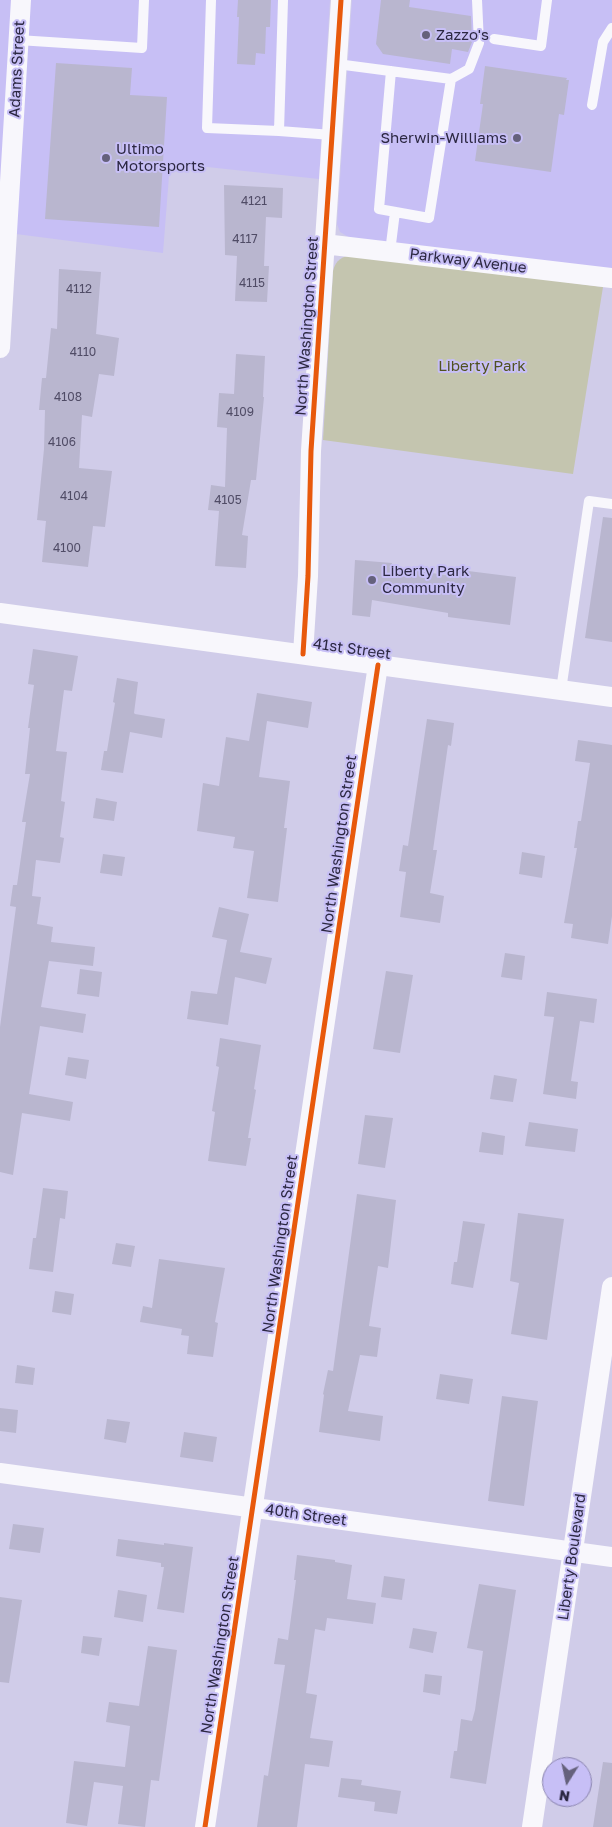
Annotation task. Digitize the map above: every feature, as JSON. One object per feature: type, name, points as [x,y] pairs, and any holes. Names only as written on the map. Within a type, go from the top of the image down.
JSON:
[{"type":"street","name":"Adams Street","points":[[0,348],[21,0]]},
{"type":"street","name":"North Washington Street","points":[[302,654],[308,576],[311,451],[341,0]]},
{"type":"street","name":"Parkway Avenue","points":[[324,244],[612,278]]},
{"type":"street","name":"41st Street","points":[[0,613],[612,697]]},
{"type":"street","name":"North Washington Street","points":[[205,1827],[378,665]]},
{"type":"street","name":"Liberty Boulevard","points":[[532,1827],[612,1287]]},
{"type":"street","name":"40th Street","points":[[0,1473],[612,1557]]},
{"type":"lane","points":[[18,40],[142,48],[144,0]]},
{"type":"lane","points":[[211,0],[207,128],[332,135]]},
{"type":"lane","points":[[279,131],[283,0]]},
{"type":"lane","points":[[337,64],[451,80],[469,69],[479,43],[478,0]]},
{"type":"lane","points":[[494,40],[541,46],[547,0]]},
{"type":"lane","points":[[592,105],[603,42],[612,28]]},
{"type":"lane","points":[[392,71],[379,209],[429,218],[451,80]]},
{"type":"lane","points":[[390,252],[395,212]]},
{"type":"lane","points":[[561,690],[589,501],[612,504]]},
{"type":"shaded area","points":[[0,0],[330,0],[319,179],[170,163],[163,253],[16,234],[0,320]]},
{"type":"shaded area","points":[[352,0],[612,0],[612,272],[350,238],[340,232],[337,224]]},
{"type":"green space","name":"Liberty Park","points":[[354,254],[603,287],[573,474],[323,440],[333,271],[340,259]]},
{"type":"building","points":[[238,0],[271,0],[270,27],[266,27],[265,54],[256,53],[255,65],[237,64]]},
{"type":"building","name":"Zazzo's","points":[[381,0],[410,0],[409,7],[471,16],[472,42],[468,52],[452,49],[450,64],[383,54],[376,44]]},
{"type":"building","name":"Ultimo Motorsports","points":[[56,63],[132,68],[130,95],[167,97],[159,227],[45,219]]},
{"type":"building","name":"Sherwin-Williams","points":[[485,66],[567,78],[566,80],[569,80],[564,115],[559,114],[551,172],[475,161],[483,104],[480,104]]},
{"type":"building","points":[[224,185],[283,188],[282,218],[266,217],[264,266],[269,266],[267,302],[235,301],[237,256],[225,255]]},
{"type":"building","points":[[59,269],[101,272],[96,334],[119,338],[114,376],[99,374],[92,417],[82,415],[79,468],[112,471],[105,527],[93,526],[88,567],[42,562],[46,521],[37,520],[44,449],[45,410],[39,410],[42,378],[46,378],[51,328],[57,329]]},
{"type":"building","points":[[236,354],[265,356],[264,397],[256,480],[251,480],[242,535],[248,536],[246,568],[215,566],[219,511],[208,510],[211,485],[225,487],[227,428],[217,427],[219,393],[234,394]]},
{"type":"building","points":[[603,517],[612,518],[612,642],[585,638]]},
{"type":"building","points":[[355,560],[392,563],[391,567],[452,576],[452,569],[516,577],[510,625],[448,617],[448,613],[372,600],[370,617],[352,615]]},
{"type":"building","points":[[33,649],[78,656],[72,691],[64,690],[56,751],[67,752],[61,801],[65,802],[60,837],[64,838],[60,863],[36,860],[32,896],[41,897],[37,924],[53,927],[51,942],[95,947],[93,966],[49,961],[41,1007],[86,1014],[83,1033],[40,1026],[29,1094],[73,1102],[70,1121],[22,1113],[13,1175],[0,1172],[0,1027],[16,907],[10,906],[13,885],[17,885],[26,822],[22,822],[30,774],[25,774],[30,728],[28,728],[34,685],[28,684]]},
{"type":"building","points":[[117,678],[138,682],[135,714],[165,719],[162,738],[130,732],[123,773],[101,770],[104,751],[107,751]]},
{"type":"building","points":[[257,693],[312,702],[308,728],[267,721],[259,777],[290,781],[284,828],[287,828],[278,902],[247,898],[254,851],[233,848],[235,837],[197,831],[203,783],[219,786],[226,737],[249,741]]},
{"type":"building","points":[[427,719],[454,723],[451,746],[448,745],[433,850],[437,850],[430,893],[444,896],[440,923],[400,917],[406,872],[399,871],[403,845],[408,846]]},
{"type":"building","points":[[578,740],[612,745],[612,916],[608,944],[571,938],[573,924],[564,923],[577,848],[574,848],[578,821],[581,821],[590,763],[575,761]]},
{"type":"building","points":[[96,798],[117,802],[114,821],[93,818]]},
{"type":"building","points":[[522,852],[545,856],[542,878],[519,874]]},
{"type":"building","points":[[103,854],[125,857],[122,876],[100,873]]},
{"type":"building","points":[[219,907],[249,914],[240,952],[272,958],[266,984],[235,977],[228,1025],[187,1019],[191,991],[217,994],[227,940],[212,937]]},
{"type":"building","points":[[505,953],[525,956],[522,980],[501,977]]},
{"type":"building","points":[[80,969],[102,972],[99,997],[77,994]]},
{"type":"building","points":[[386,971],[413,975],[400,1053],[373,1049]]},
{"type":"building","points":[[547,992],[597,999],[594,1023],[580,1021],[571,1081],[578,1082],[576,1099],[543,1094],[554,1017],[544,1016]]},
{"type":"building","points":[[220,1038],[261,1045],[254,1089],[256,1090],[248,1138],[251,1138],[246,1166],[208,1161],[215,1112],[212,1111],[219,1067],[216,1066]]},
{"type":"building","points":[[68,1057],[89,1060],[86,1079],[65,1075]]},
{"type":"building","points":[[494,1075],[517,1079],[513,1102],[490,1099]]},
{"type":"building","points":[[365,1115],[393,1118],[385,1168],[358,1164]]},
{"type":"building","points":[[529,1122],[578,1129],[575,1152],[525,1146]]},
{"type":"building","points":[[482,1132],[505,1136],[503,1155],[479,1152]]},
{"type":"building","points":[[43,1188],[68,1191],[65,1219],[60,1218],[53,1272],[29,1269],[33,1238],[36,1238]]},
{"type":"building","points":[[357,1194],[396,1200],[388,1268],[378,1266],[369,1326],[381,1328],[377,1357],[360,1355],[348,1411],[383,1416],[380,1441],[319,1432],[323,1394],[328,1370],[333,1371]]},
{"type":"building","points":[[518,1213],[564,1219],[547,1340],[511,1334],[519,1283],[510,1281]]},
{"type":"building","points":[[463,1221],[485,1224],[473,1288],[451,1284],[454,1262],[457,1262]]},
{"type":"building","points":[[116,1243],[135,1246],[131,1267],[112,1264]]},
{"type":"building","points":[[159,1259],[225,1268],[215,1322],[218,1323],[213,1357],[187,1354],[189,1336],[181,1335],[182,1329],[140,1322],[143,1306],[152,1308]]},
{"type":"building","points":[[55,1291],[74,1294],[71,1315],[52,1312]]},
{"type":"building","points":[[17,1365],[35,1368],[33,1385],[15,1383]]},
{"type":"building","points":[[440,1374],[473,1379],[469,1404],[436,1399]]},
{"type":"building","points":[[502,1396],[538,1401],[524,1506],[488,1501]]},
{"type":"building","points":[[0,1408],[18,1410],[16,1433],[0,1431]]},
{"type":"building","points":[[107,1419],[130,1422],[126,1443],[104,1439]]},
{"type":"building","points":[[184,1432],[217,1437],[213,1462],[180,1457]]},
{"type":"building","points":[[13,1524],[44,1528],[40,1553],[9,1549]]},
{"type":"building","points":[[118,1539],[193,1547],[184,1613],[157,1609],[164,1567],[161,1567],[161,1563],[116,1556]]},
{"type":"building","points":[[297,1555],[335,1560],[335,1562],[352,1565],[347,1599],[376,1603],[373,1624],[327,1618],[325,1631],[315,1629],[306,1693],[317,1695],[310,1738],[333,1741],[329,1767],[305,1764],[297,1827],[257,1827],[264,1775],[268,1776],[285,1665],[274,1664],[278,1638],[288,1640],[296,1580],[294,1580]]},
{"type":"building","points":[[384,1576],[405,1579],[402,1600],[381,1597]]},
{"type":"building","points":[[479,1584],[516,1590],[486,1784],[450,1778],[454,1751],[457,1751],[461,1719],[472,1721],[475,1710],[483,1651],[467,1648]]},
{"type":"building","points":[[118,1590],[147,1595],[143,1622],[114,1617]]},
{"type":"building","points":[[0,1597],[22,1600],[9,1683],[0,1682]]},
{"type":"building","points":[[413,1628],[437,1632],[433,1653],[409,1648]]},
{"type":"building","points":[[83,1636],[102,1638],[99,1656],[81,1653]]},
{"type":"building","points":[[148,1646],[177,1650],[159,1781],[151,1780],[145,1827],[118,1824],[123,1786],[94,1782],[87,1826],[66,1823],[74,1761],[125,1767],[130,1726],[106,1722],[109,1702],[139,1706]]},
{"type":"building","points":[[425,1674],[442,1676],[440,1695],[423,1692]]},
{"type":"building","points":[[603,1762],[612,1763],[612,1827],[593,1827]]},
{"type":"building","points":[[341,1778],[362,1780],[361,1785],[401,1791],[397,1814],[374,1811],[375,1802],[338,1797]]},
{"type":"cycle path","points":[[303,654],[308,576],[311,451],[341,0]]},
{"type":"cycle path","points":[[205,1827],[378,665]]},
{"type":"place","name":"Zazzo's","points":[[426,35]]},
{"type":"place","name":"Sherwin-Williams","points":[[517,138]]},
{"type":"place","name":"Ultimo Motorsports","points":[[106,158]]},
{"type":"place","name":"Liberty Park Community","points":[[372,580]]}]
